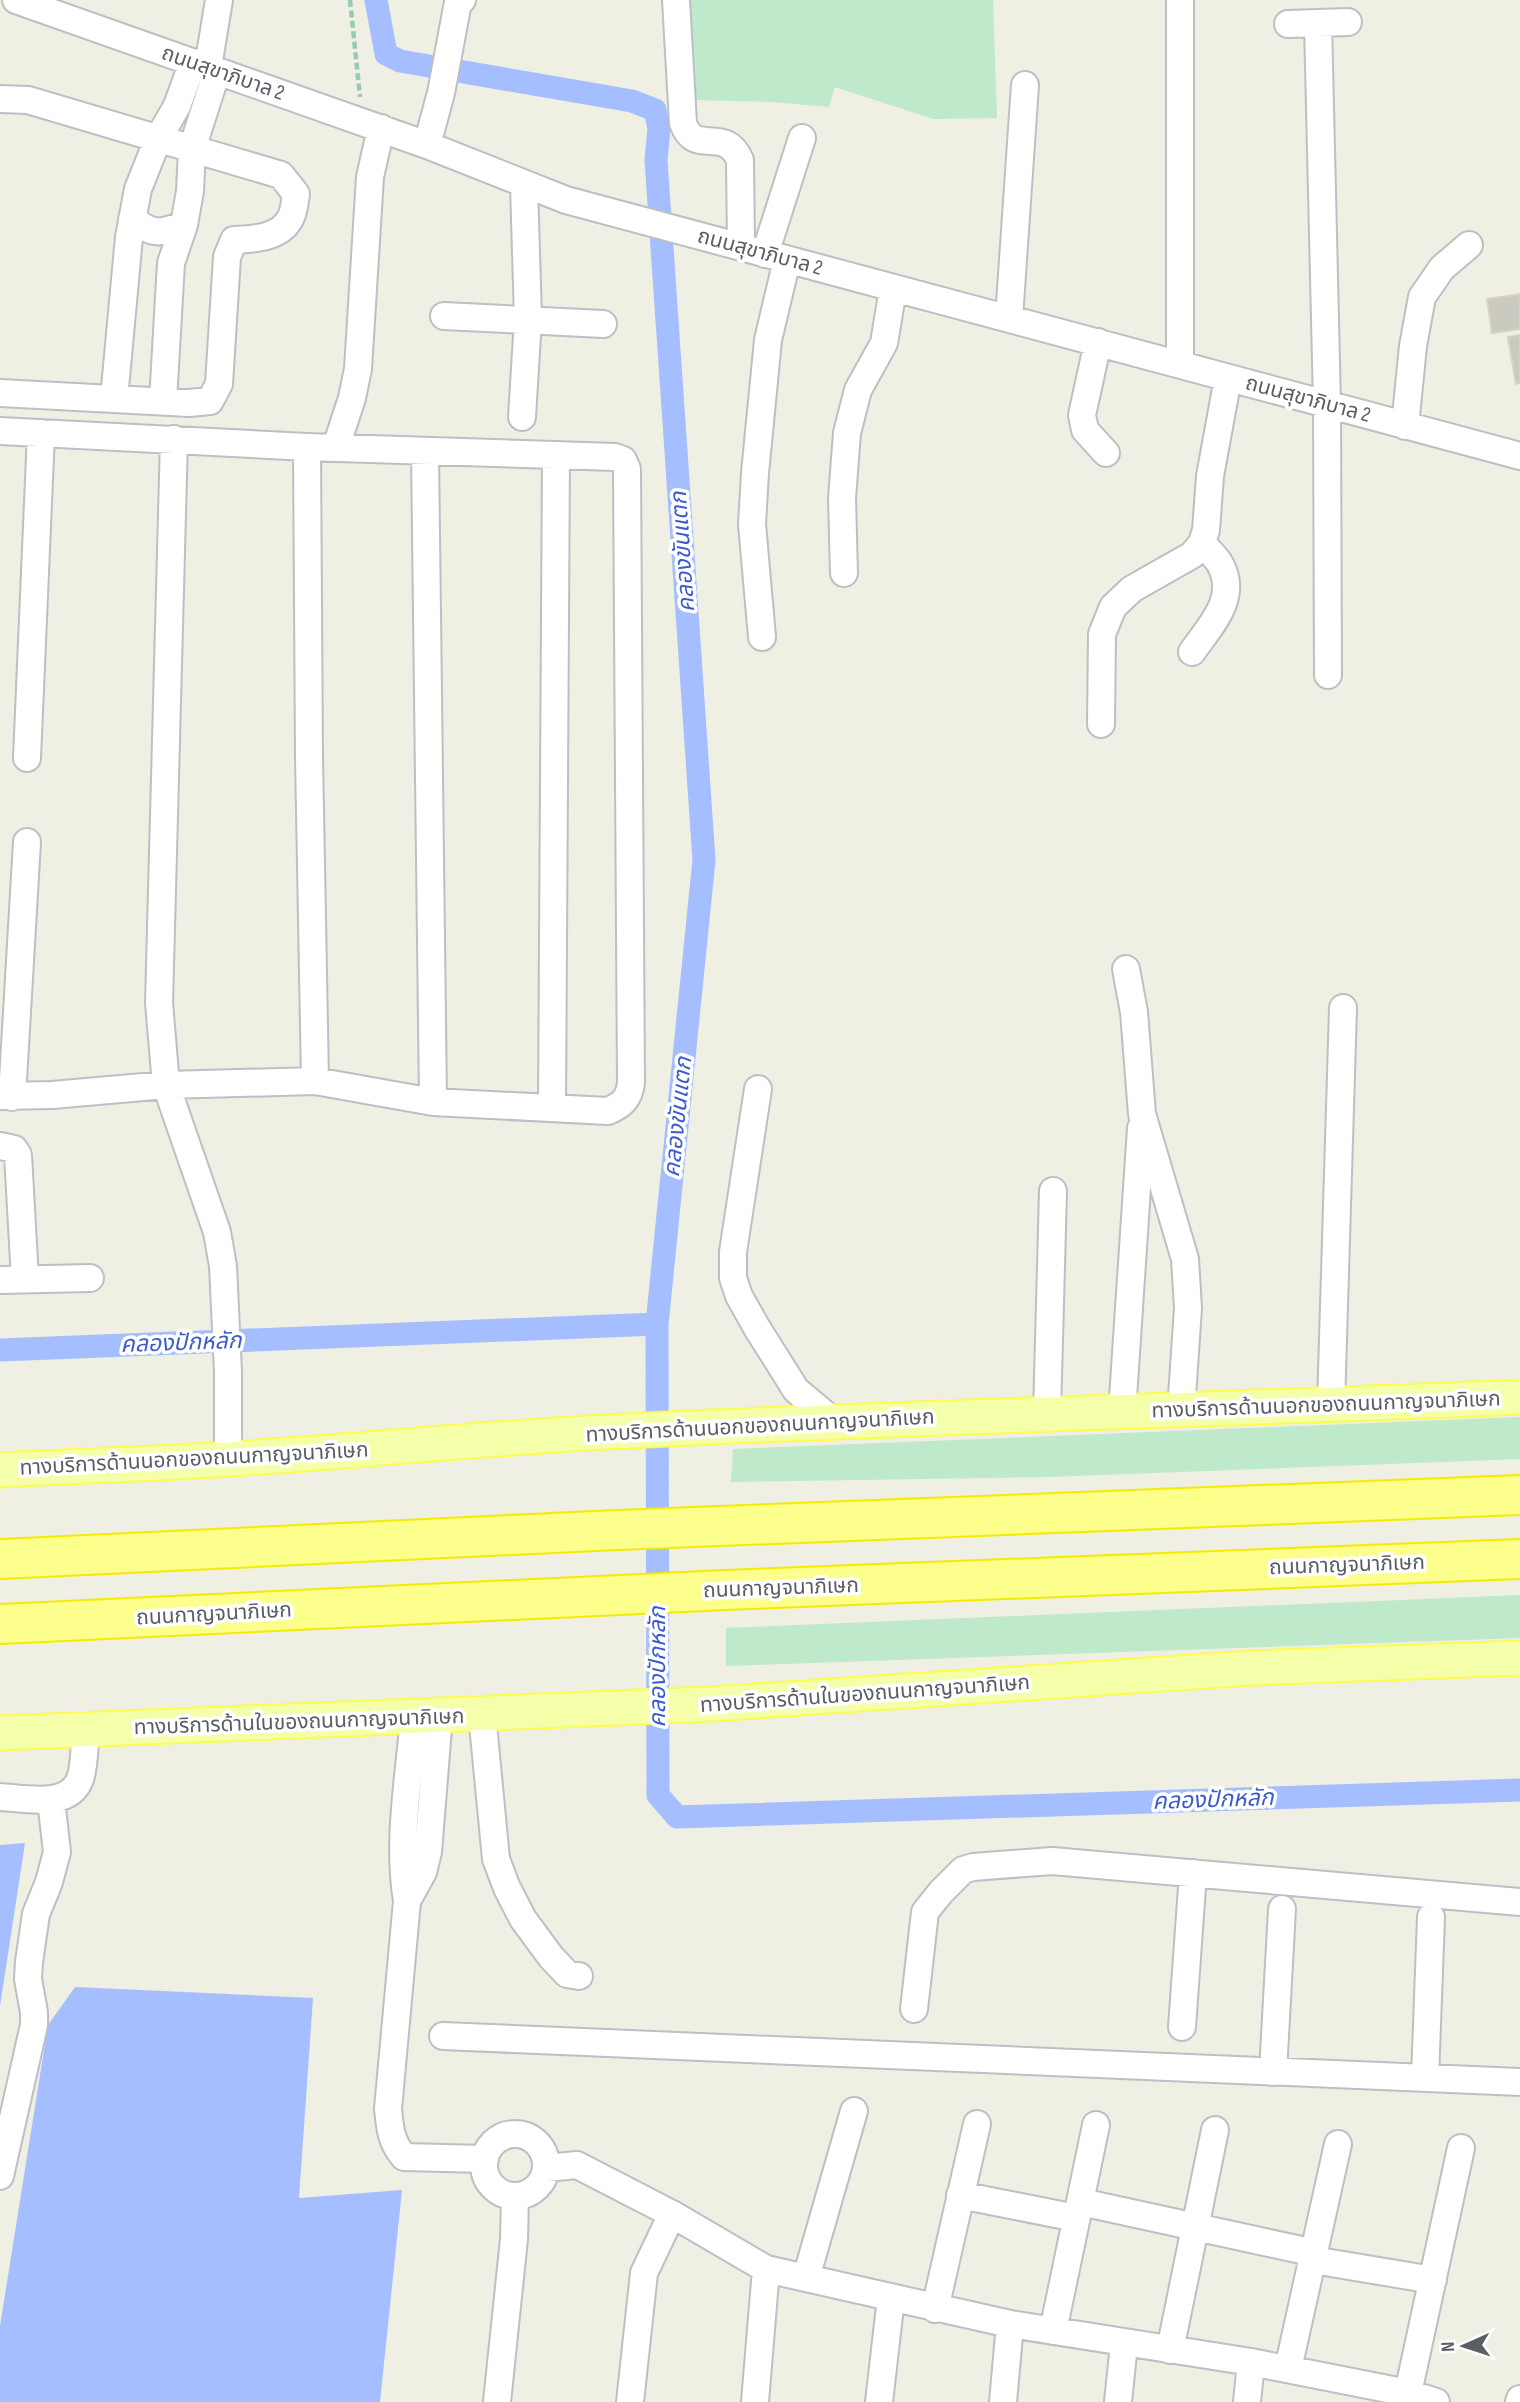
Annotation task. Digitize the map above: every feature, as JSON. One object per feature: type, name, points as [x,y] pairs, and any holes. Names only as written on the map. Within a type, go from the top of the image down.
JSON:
[{"type":"highway","points":[[0,1559],[617,1530],[1520,1495]]},
{"type":"highway","name":"ถนนกาญจนาภิเษก","points":[[0,1624],[725,1590],[1520,1559]]},
{"type":"main road","name":"ทางบริการด้านนอกของถนนกาญจนาภิเษก","points":[[0,1470],[228,1460],[624,1431],[755,1427],[832,1421],[1181,1411],[1520,1397]]},
{"type":"main road","name":"ทางบริการด้านในของถนนกาญจนาภิเษก","points":[[0,1733],[611,1709],[1252,1668],[1520,1658]]},
{"type":"street","name":"ถนนสุขาภิบาล 2","points":[[16,0],[56,7],[206,67],[427,145],[524,185],[591,206],[1520,456]]},
{"type":"street","points":[[163,401],[171,263],[184,225],[190,191],[192,149],[219,0]]},
{"type":"street","points":[[676,0],[683,123],[687,134],[693,139],[728,143],[735,150],[740,160],[764,254],[768,340],[752,524],[762,636]]},
{"type":"street","points":[[1180,0],[1180,364]]},
{"type":"street","points":[[427,145],[441,93],[458,1]]},
{"type":"street","points":[[1288,24],[1348,22]]},
{"type":"street","points":[[1318,23],[1327,404],[1328,675]]},
{"type":"street","points":[[114,399],[129,237],[138,189],[158,139],[177,106],[206,67]]},
{"type":"street","points":[[1009,318],[1025,85]]},
{"type":"street","points":[[0,99],[28,100],[281,175],[296,194],[291,217],[277,233],[250,240],[234,240],[228,257],[219,384],[210,401],[189,403],[0,393]]},
{"type":"street","points":[[336,447],[358,369],[372,125]]},
{"type":"street","points":[[764,254],[802,138]]},
{"type":"street","points":[[522,416],[528,320],[524,185]]},
{"type":"street","points":[[132,219],[147,230],[162,232],[184,225]]},
{"type":"street","points":[[1405,426],[1413,346],[1422,297],[1442,268],[1469,245]]},
{"type":"street","points":[[844,573],[842,498],[847,433],[858,390],[884,343],[893,289]]},
{"type":"street","points":[[444,316],[603,324]]},
{"type":"street","points":[[1098,342],[1082,415],[1085,430],[1106,453]]},
{"type":"street","points":[[1101,724],[1102,634],[1113,607],[1132,589],[1192,555],[1202,543],[1206,530],[1210,476],[1228,378]]},
{"type":"street","points":[[0,431],[307,447],[615,457],[623,460],[628,469],[629,1096],[608,1111],[433,1102],[316,1081],[166,1085],[6,1097],[27,842]]},
{"type":"street","points":[[27,758],[41,433]]},
{"type":"street","points":[[174,439],[159,1003],[166,1085],[217,1232],[223,1266],[228,1371],[228,1460]]},
{"type":"street","points":[[307,447],[309,770],[316,1081]]},
{"type":"street","points":[[425,451],[433,1102]]},
{"type":"street","points":[[552,1107],[556,455]]},
{"type":"street","points":[[1192,652],[1223,607],[1227,593],[1226,579],[1220,563],[1202,543]]},
{"type":"street","points":[[1122,1413],[1142,1114],[1134,1012],[1126,969]]},
{"type":"street","points":[[1331,1405],[1343,1008]]},
{"type":"street","points":[[758,1089],[733,1252],[733,1278],[739,1296],[757,1328],[796,1390],[832,1421]]},
{"type":"street","points":[[1142,1114],[1185,1259],[1188,1308],[1181,1411]]},
{"type":"street","points":[[0,1146],[14,1149],[18,1155],[12,1280],[90,1278]]},
{"type":"street","points":[[1047,1415],[1053,1191]]},
{"type":"street","points":[[482,1714],[496,1859],[523,1919],[567,1974],[579,1976]]},
{"type":"street","points":[[427,1717],[428,1852],[423,1872],[407,1901],[388,2109],[393,2144],[404,2157],[485,2159]]},
{"type":"street","points":[[0,1797],[51,1800],[65,1795],[81,1776],[86,1731]]},
{"type":"street","points":[[0,2176],[34,2025],[28,1979],[29,1962],[36,1913],[49,1882],[57,1852],[51,1800]]},
{"type":"street","points":[[914,2009],[925,1912],[963,1870],[1006,1863],[1052,1861],[1520,1902]]},
{"type":"street","points":[[1182,2027],[1193,1873]]},
{"type":"street","points":[[1273,2072],[1282,1909]]},
{"type":"street","points":[[1425,2078],[1431,1917]]},
{"type":"street","points":[[443,2036],[1520,2082]]},
{"type":"street","points":[[806,2278],[854,2111]]},
{"type":"street","points":[[935,2309],[977,2124]]},
{"type":"street","points":[[1053,2332],[1096,2125]]},
{"type":"street","points":[[1170,2350],[1214,2130]]},
{"type":"street","points":[[507,2134],[523,2134],[536,2141],[544,2153],[546,2168],[541,2183],[530,2193],[515,2196],[500,2193],[489,2183],[484,2168],[485,2159],[494,2141],[507,2134]]},
{"type":"street","points":[[1289,2370],[1338,2144]]},
{"type":"street","points":[[1408,2393],[1461,2148]]},
{"type":"street","points":[[546,2168],[577,2165],[672,2214],[766,2269],[1010,2324],[1251,2362],[1371,2394],[1408,2393],[1436,2402]]},
{"type":"street","points":[[960,2195],[1195,2228],[1314,2257],[1433,2280]]},
{"type":"street","points":[[497,2402],[514,2239],[515,2196]]},
{"type":"street","points":[[630,2402],[644,2273],[672,2214]]},
{"type":"street","points":[[755,2402],[766,2269]]},
{"type":"street","points":[[879,2402],[891,2298]]},
{"type":"street","points":[[1003,2402],[1010,2324]]},
{"type":"street","points":[[1118,2402],[1124,2344]]},
{"type":"street","points":[[1247,2402],[1251,2362]]},
{"type":"path","points":[[350,0],[372,125]]},
{"type":"green space","points":[[688,0],[993,0],[997,118],[933,119],[835,87],[829,107],[692,100]]},
{"type":"green space","points":[[1520,1417],[1520,1459],[1048,1477],[731,1482],[733,1449]]},
{"type":"green space","points":[[1520,1595],[1520,1638],[726,1666],[726,1628]]},
{"type":"water","points":[[25,1843],[0,2006],[0,1845]]},
{"type":"water","points":[[75,1987],[313,1998],[299,2198],[402,2190],[380,2402],[0,2402],[0,2326],[48,2025]]},
{"type":"building","points":[[1520,294],[1520,329],[1492,333],[1487,299]]},
{"type":"building","points":[[1520,335],[1520,383],[1516,384],[1508,337]]},
{"type":"waterway","name":"คลองขันแตก","points":[[376,0],[386,54],[400,61],[632,101],[655,110],[659,128],[656,160],[704,860],[657,1324],[658,1795],[677,1817],[1520,1790]]},
{"type":"waterway","name":"คลองปักหลัก","points":[[0,1350],[657,1324]]}]
